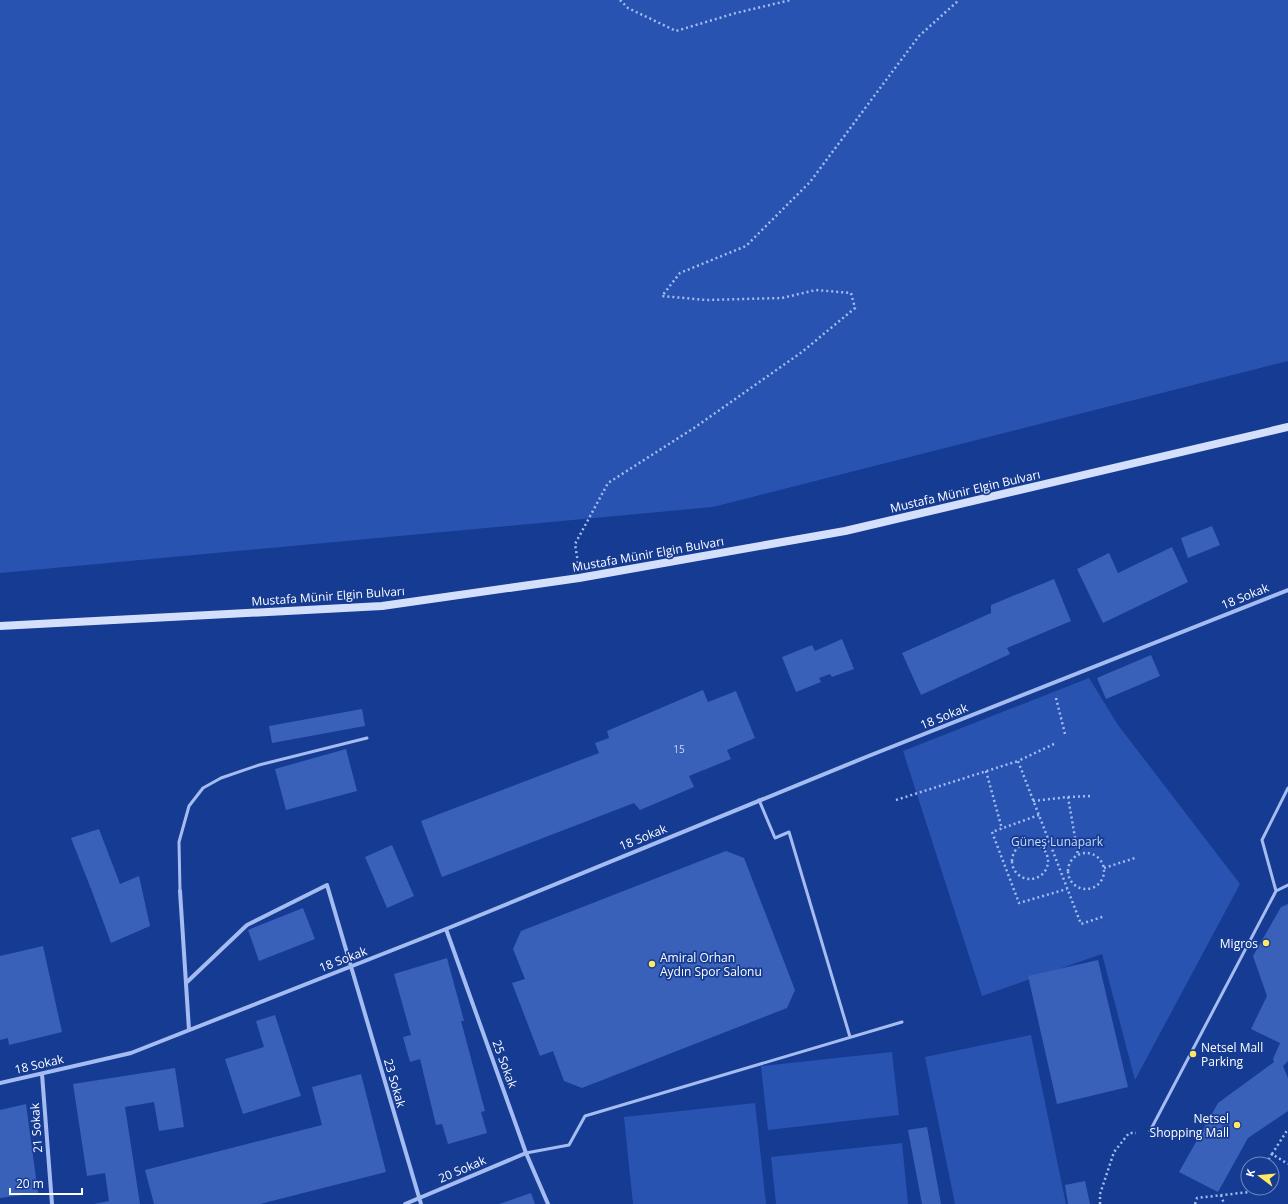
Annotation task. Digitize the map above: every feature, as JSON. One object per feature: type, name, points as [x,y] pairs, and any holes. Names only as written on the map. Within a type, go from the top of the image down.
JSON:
[{"type":"street","name":"Mustafa Münir Elgin Bulvarı","points":[[0,626],[382,606],[579,578],[845,532],[1288,427]]},
{"type":"street","name":"18 Sokak","points":[[0,1083],[131,1053],[446,929],[759,800],[1288,590]]},
{"type":"street","name":"23 Sokak","points":[[186,983],[247,925],[327,885],[421,1204]]},
{"type":"street","points":[[180,891],[189,1030]]},
{"type":"street","name":"25 Sokak","points":[[446,929],[526,1153],[548,1204]]},
{"type":"street","name":"21 Sokak","points":[[42,1074],[52,1204]]},
{"type":"street","name":"20 Sokak","points":[[405,1204],[526,1153]]},
{"type":"lane","points":[[180,891],[179,842],[189,806],[203,788],[221,778],[259,765],[367,738]]},
{"type":"lane","points":[[1276,891],[1262,840],[1288,788]]},
{"type":"lane","points":[[759,800],[775,838],[789,832],[850,1037]]},
{"type":"lane","points":[[1150,1131],[1276,891],[1288,885]]},
{"type":"lane","points":[[526,1153],[569,1145],[585,1116],[902,1022]]},
{"type":"path","points":[[620,0],[628,8],[676,31],[736,13],[791,0]]},
{"type":"path","points":[[579,578],[575,544],[608,483],[694,428],[802,352],[855,308],[851,293],[816,290],[782,298],[706,300],[662,296],[680,273],[746,246],[810,182],[919,36],[960,0]]},
{"type":"path","points":[[1053,683],[1065,734]]},
{"type":"path","points":[[896,800],[1018,761],[1054,744]]},
{"type":"path","points":[[1018,761],[1081,924],[1105,916]]},
{"type":"path","points":[[986,771],[1002,829]]},
{"type":"path","points":[[1034,801],[1091,796]]},
{"type":"path","points":[[1068,797],[1078,855]]},
{"type":"path","points":[[1039,815],[992,832],[1019,903],[1068,889]]},
{"type":"path","points":[[1033,843],[1038,845],[1046,853],[1047,864],[1041,875],[1036,878],[1023,878],[1013,867],[1012,858],[1014,852],[1021,845],[1033,843]]},
{"type":"path","points":[[1046,853],[1052,849]]},
{"type":"path","points":[[1089,853],[1099,858],[1104,868],[1104,874],[1098,885],[1086,889],[1075,885],[1069,874],[1070,863],[1078,855],[1089,853]]},
{"type":"path","points":[[1104,868],[1135,858]]},
{"type":"path","points":[[1006,869],[1013,867]]},
{"type":"path","points":[[1062,876],[1069,874]]},
{"type":"path","points":[[1288,1129],[1272,1154],[1288,1164]]},
{"type":"path","points":[[1100,1204],[1100,1194],[1114,1152],[1129,1133],[1150,1131]]},
{"type":"path","points":[[1195,1204],[1197,1198],[1240,1193]]},
{"type":"path","points":[[1221,1195],[1224,1204]]},
{"type":"green space","points":[[0,0],[1288,0],[1288,361],[713,507],[0,573]]},
{"type":"green space","name":"Güneş Lunapark","points":[[1089,678],[1118,725],[1240,884],[1135,1080],[1102,954],[982,996],[903,751]]},
{"type":"green space","points":[[1031,1035],[1066,1204],[955,1204],[925,1057]]},
{"type":"green space","points":[[892,1052],[899,1115],[768,1130],[761,1066]]},
{"type":"green space","points":[[755,1103],[766,1204],[633,1204],[624,1117]]},
{"type":"green space","points":[[902,1143],[908,1204],[776,1204],[771,1157]]},
{"type":"building","points":[[1212,526],[1220,545],[1188,558],[1181,538]]},
{"type":"building","points":[[1172,547],[1188,582],[1103,623],[1077,569],[1109,553],[1118,573]]},
{"type":"building","points":[[1054,579],[1071,621],[1007,648],[1010,654],[921,695],[902,653],[991,613],[991,605]]},
{"type":"building","points":[[842,639],[854,669],[832,677],[830,674],[819,678],[821,682],[796,692],[782,657],[812,645],[815,651]]},
{"type":"building","points":[[1151,655],[1160,676],[1106,699],[1097,678]]},
{"type":"building","points":[[703,690],[708,702],[736,691],[755,738],[727,750],[731,759],[689,776],[694,787],[640,810],[634,803],[442,877],[421,821],[599,753],[595,743],[609,738],[607,731]]},
{"type":"building","points":[[362,709],[365,726],[272,743],[269,726]]},
{"type":"building","points":[[346,749],[357,791],[286,810],[275,769]]},
{"type":"building","points":[[99,829],[120,884],[139,876],[150,926],[111,943],[71,838]]},
{"type":"building","points":[[392,845],[414,896],[387,908],[365,857]]},
{"type":"building","name":"Amiral Orhan Aydın Spor Salonu","points":[[726,851],[744,858],[795,990],[787,1008],[582,1088],[564,1081],[553,1051],[540,1056],[512,983],[525,979],[513,949],[521,931]]},
{"type":"building","name":"Netsel Shopping Mall","points":[[1288,904],[1288,1061],[1283,1066],[1288,1078],[1288,1111],[1248,1138],[1218,1192],[1179,1172],[1218,1103],[1274,1062],[1273,1059],[1280,1043],[1251,1029],[1267,996],[1253,956],[1281,907]]},
{"type":"building","points":[[303,908],[315,939],[259,961],[248,930]]},
{"type":"building","points":[[43,946],[62,1032],[9,1045],[8,1038],[0,1040],[0,956]]},
{"type":"building","points":[[447,958],[464,1021],[461,1021],[485,1111],[481,1112],[487,1133],[448,1144],[442,1124],[436,1125],[420,1059],[410,1062],[403,1037],[411,1035],[394,974]]},
{"type":"building","points":[[1098,960],[1128,1087],[1057,1104],[1028,976]]},
{"type":"building","points":[[275,1015],[301,1096],[243,1114],[225,1059],[264,1047],[256,1021]]},
{"type":"building","points":[[175,1068],[184,1127],[159,1131],[154,1102],[125,1107],[140,1204],[94,1204],[109,1201],[105,1173],[87,1176],[73,1084]]},
{"type":"building","points":[[361,1074],[386,1172],[260,1204],[154,1204],[145,1170],[322,1125],[312,1087]]},
{"type":"building","points":[[26,1104],[38,1193],[0,1198],[0,1110]]},
{"type":"building","points":[[927,1127],[941,1204],[922,1204],[908,1130]]},
{"type":"building","points":[[1085,1181],[1090,1204],[1068,1204],[1065,1185]]},
{"type":"building","points":[[531,1193],[535,1204],[499,1204]]},
{"type":"place","name":"Migros","points":[[1266,943]]},
{"type":"place","name":"Amiral Orhan Aydın Spor Salonu","points":[[652,964]]},
{"type":"place","name":"Netsel Mall Parking","points":[[1193,1054]]},
{"type":"place","name":"Netsel Shopping Mall","points":[[1237,1125]]}]
